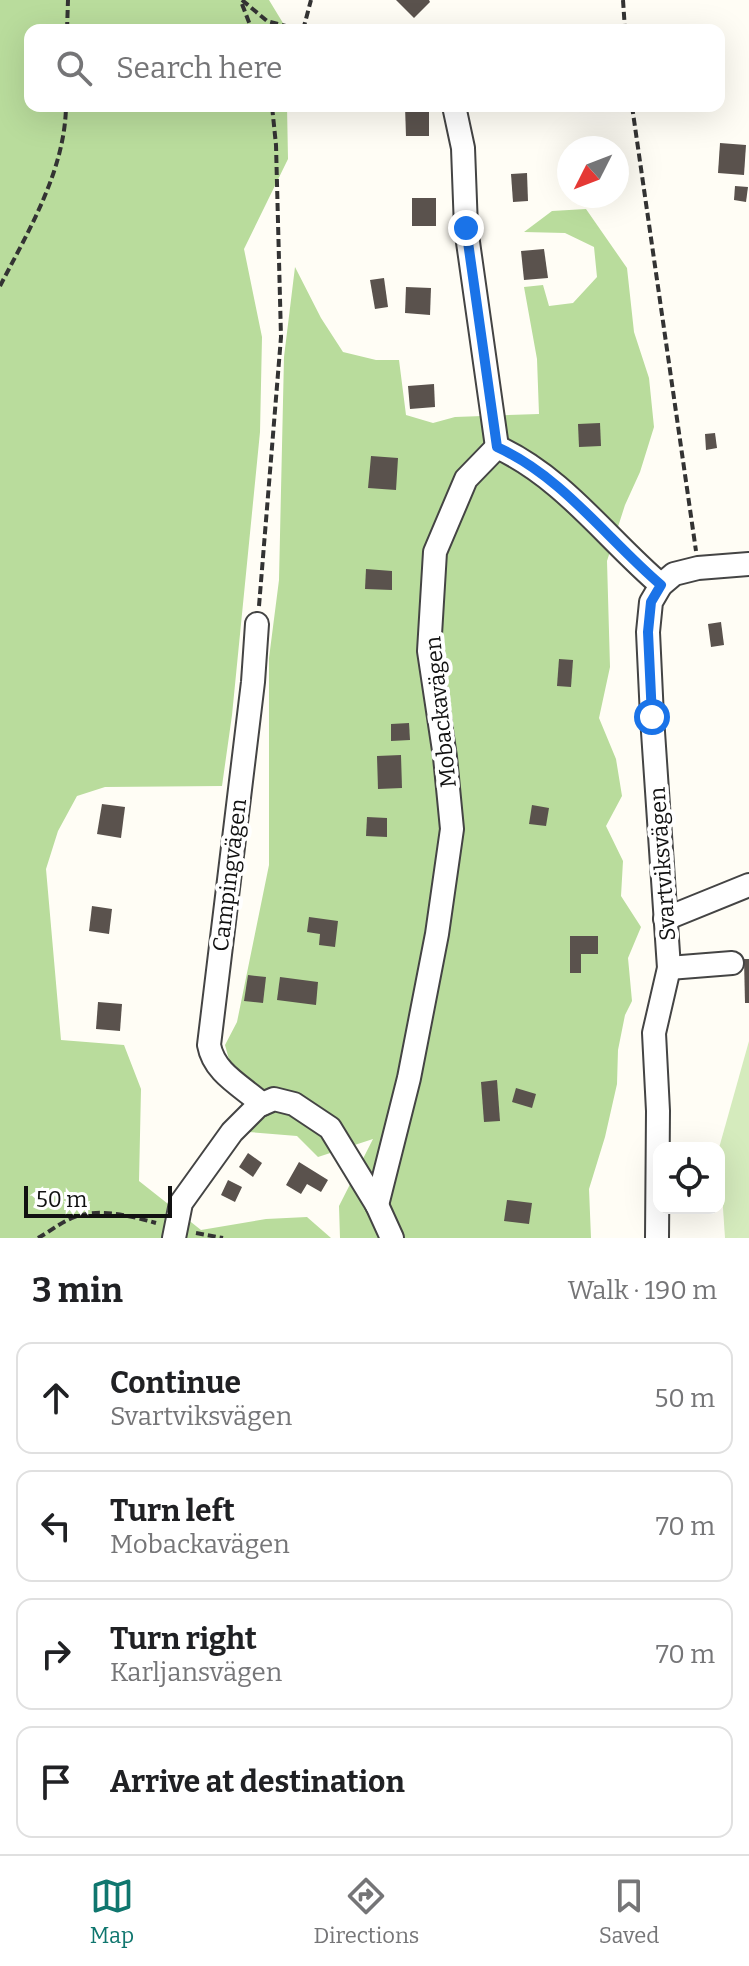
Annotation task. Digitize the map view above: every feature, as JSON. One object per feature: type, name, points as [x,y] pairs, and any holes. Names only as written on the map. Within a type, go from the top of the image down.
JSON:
[{"type":"street","points":[[455,112],[463,148],[469,259],[497,447],[521,458],[568,495],[661,585],[674,574],[698,568],[749,564]]},
{"type":"street","name":"Mobackavägen","points":[[377,1205],[417,1035],[437,934],[452,829],[429,651],[435,552],[466,479],[497,447]]},
{"type":"street","name":"Svartviksvägen","points":[[657,1238],[658,1111],[654,1033],[669,968],[648,632],[651,602],[661,585]]},
{"type":"street","name":"Campingvägen","points":[[257,624],[253,682],[209,1045],[211,1060],[262,1104]]},
{"type":"street","points":[[665,919],[749,885]]},
{"type":"street","points":[[669,968],[732,963]]},
{"type":"street","points":[[175,1233],[181,1203],[232,1132],[262,1104],[274,1099],[294,1104],[330,1128],[377,1205],[392,1238]]},
{"type":"path","points":[[67,24],[68,0]]},
{"type":"path","points":[[305,24],[311,0]]},
{"type":"path","points":[[623,0],[625,24]]},
{"type":"path","points":[[242,1],[267,21],[279,24]]},
{"type":"path","points":[[242,1],[250,24]]},
{"type":"path","points":[[0,286],[55,168],[66,134],[66,112]]},
{"type":"path","points":[[257,624],[281,337],[273,112]]},
{"type":"path","points":[[633,112],[698,568]]},
{"type":"path","points":[[38,1238],[73,1217],[94,1213],[127,1215],[175,1233],[223,1238]]},
{"type":"green space","points":[[0,0],[269,0],[284,24],[24,24],[24,112],[287,112],[288,159],[244,249],[262,337],[260,432],[222,786],[105,787],[77,796],[58,831],[46,869],[61,1040],[124,1045],[141,1089],[139,1181],[201,1230],[266,1219],[307,1217],[331,1238],[0,1238]]},
{"type":"green space","points":[[586,209],[627,268],[634,332],[649,378],[654,427],[607,561],[610,667],[599,718],[616,759],[622,796],[606,826],[623,861],[621,896],[641,927],[628,958],[632,1001],[625,1015],[618,1050],[617,1084],[589,1189],[591,1238],[340,1238],[339,1206],[373,1139],[318,1157],[297,1136],[249,1132],[225,1045],[237,1022],[269,865],[269,658],[279,580],[284,357],[295,267],[321,318],[343,352],[376,360],[399,360],[406,415],[433,423],[455,417],[539,414],[537,359],[524,287],[543,285],[549,306],[573,303],[597,277],[594,247],[565,233],[524,232],[552,211]]},
{"type":"green space","points":[[749,1041],[749,1238],[725,1238],[725,1142],[721,1142]]},
{"type":"building","points":[[396,0],[429,0],[430,2],[414,18]]},
{"type":"building","points":[[405,112],[429,112],[429,136],[406,136]]},
{"type":"building","points":[[720,143],[746,145],[744,175],[718,173]]},
{"type":"building","points":[[527,173],[528,201],[513,202],[511,174]]},
{"type":"building","points":[[735,186],[748,187],[746,202],[734,200]]},
{"type":"building","points":[[412,198],[436,198],[436,226],[412,226]]},
{"type":"building","points":[[544,249],[548,278],[524,280],[521,251]]},
{"type":"building","points":[[384,278],[388,307],[375,309],[370,280]]},
{"type":"building","points":[[406,287],[431,288],[430,315],[405,313]]},
{"type":"building","points":[[434,384],[435,407],[410,409],[408,386]]},
{"type":"building","points":[[600,423],[601,446],[579,447],[578,424]]},
{"type":"building","points":[[715,433],[717,448],[706,450],[705,434]]},
{"type":"building","points":[[371,456],[398,458],[396,490],[368,488]]},
{"type":"building","points":[[366,569],[392,571],[392,590],[365,589]]},
{"type":"building","points":[[721,622],[724,645],[711,647],[708,624]]},
{"type":"building","points":[[559,659],[573,660],[571,687],[557,686]]},
{"type":"building","points":[[409,723],[410,740],[391,741],[391,724]]},
{"type":"building","points":[[401,755],[402,788],[378,789],[377,756]]},
{"type":"building","points":[[102,804],[125,807],[121,838],[97,834]]},
{"type":"building","points":[[532,805],[549,808],[546,826],[529,824]]},
{"type":"building","points":[[367,817],[387,818],[387,837],[366,836]]},
{"type":"building","points":[[92,906],[112,909],[109,934],[89,931]]},
{"type":"building","points":[[309,917],[338,921],[335,947],[319,945],[320,934],[307,932]]},
{"type":"building","points":[[570,936],[598,936],[598,954],[581,954],[581,973],[570,973]]},
{"type":"building","points":[[744,959],[749,959],[749,1003],[745,1003]]},
{"type":"building","points":[[248,975],[266,977],[263,1003],[244,1001]]},
{"type":"building","points":[[280,977],[318,982],[316,1005],[277,1000]]},
{"type":"building","points":[[98,1002],[122,1004],[120,1031],[96,1029]]},
{"type":"building","points":[[497,1080],[500,1121],[484,1122],[481,1082]]},
{"type":"building","points":[[516,1088],[536,1094],[532,1108],[512,1102]]},
{"type":"building","points":[[248,1153],[262,1163],[253,1177],[239,1167]]},
{"type":"building","points":[[299,1162],[328,1180],[321,1192],[307,1184],[301,1194],[286,1185]]},
{"type":"building","points":[[228,1180],[242,1187],[235,1202],[221,1195]]},
{"type":"building","points":[[507,1200],[532,1203],[529,1224],[504,1221]]},
{"type":"route","points":[[466,228],[479,337],[497,447],[521,458],[568,495],[661,585],[651,602],[648,632],[652,717]]}]
